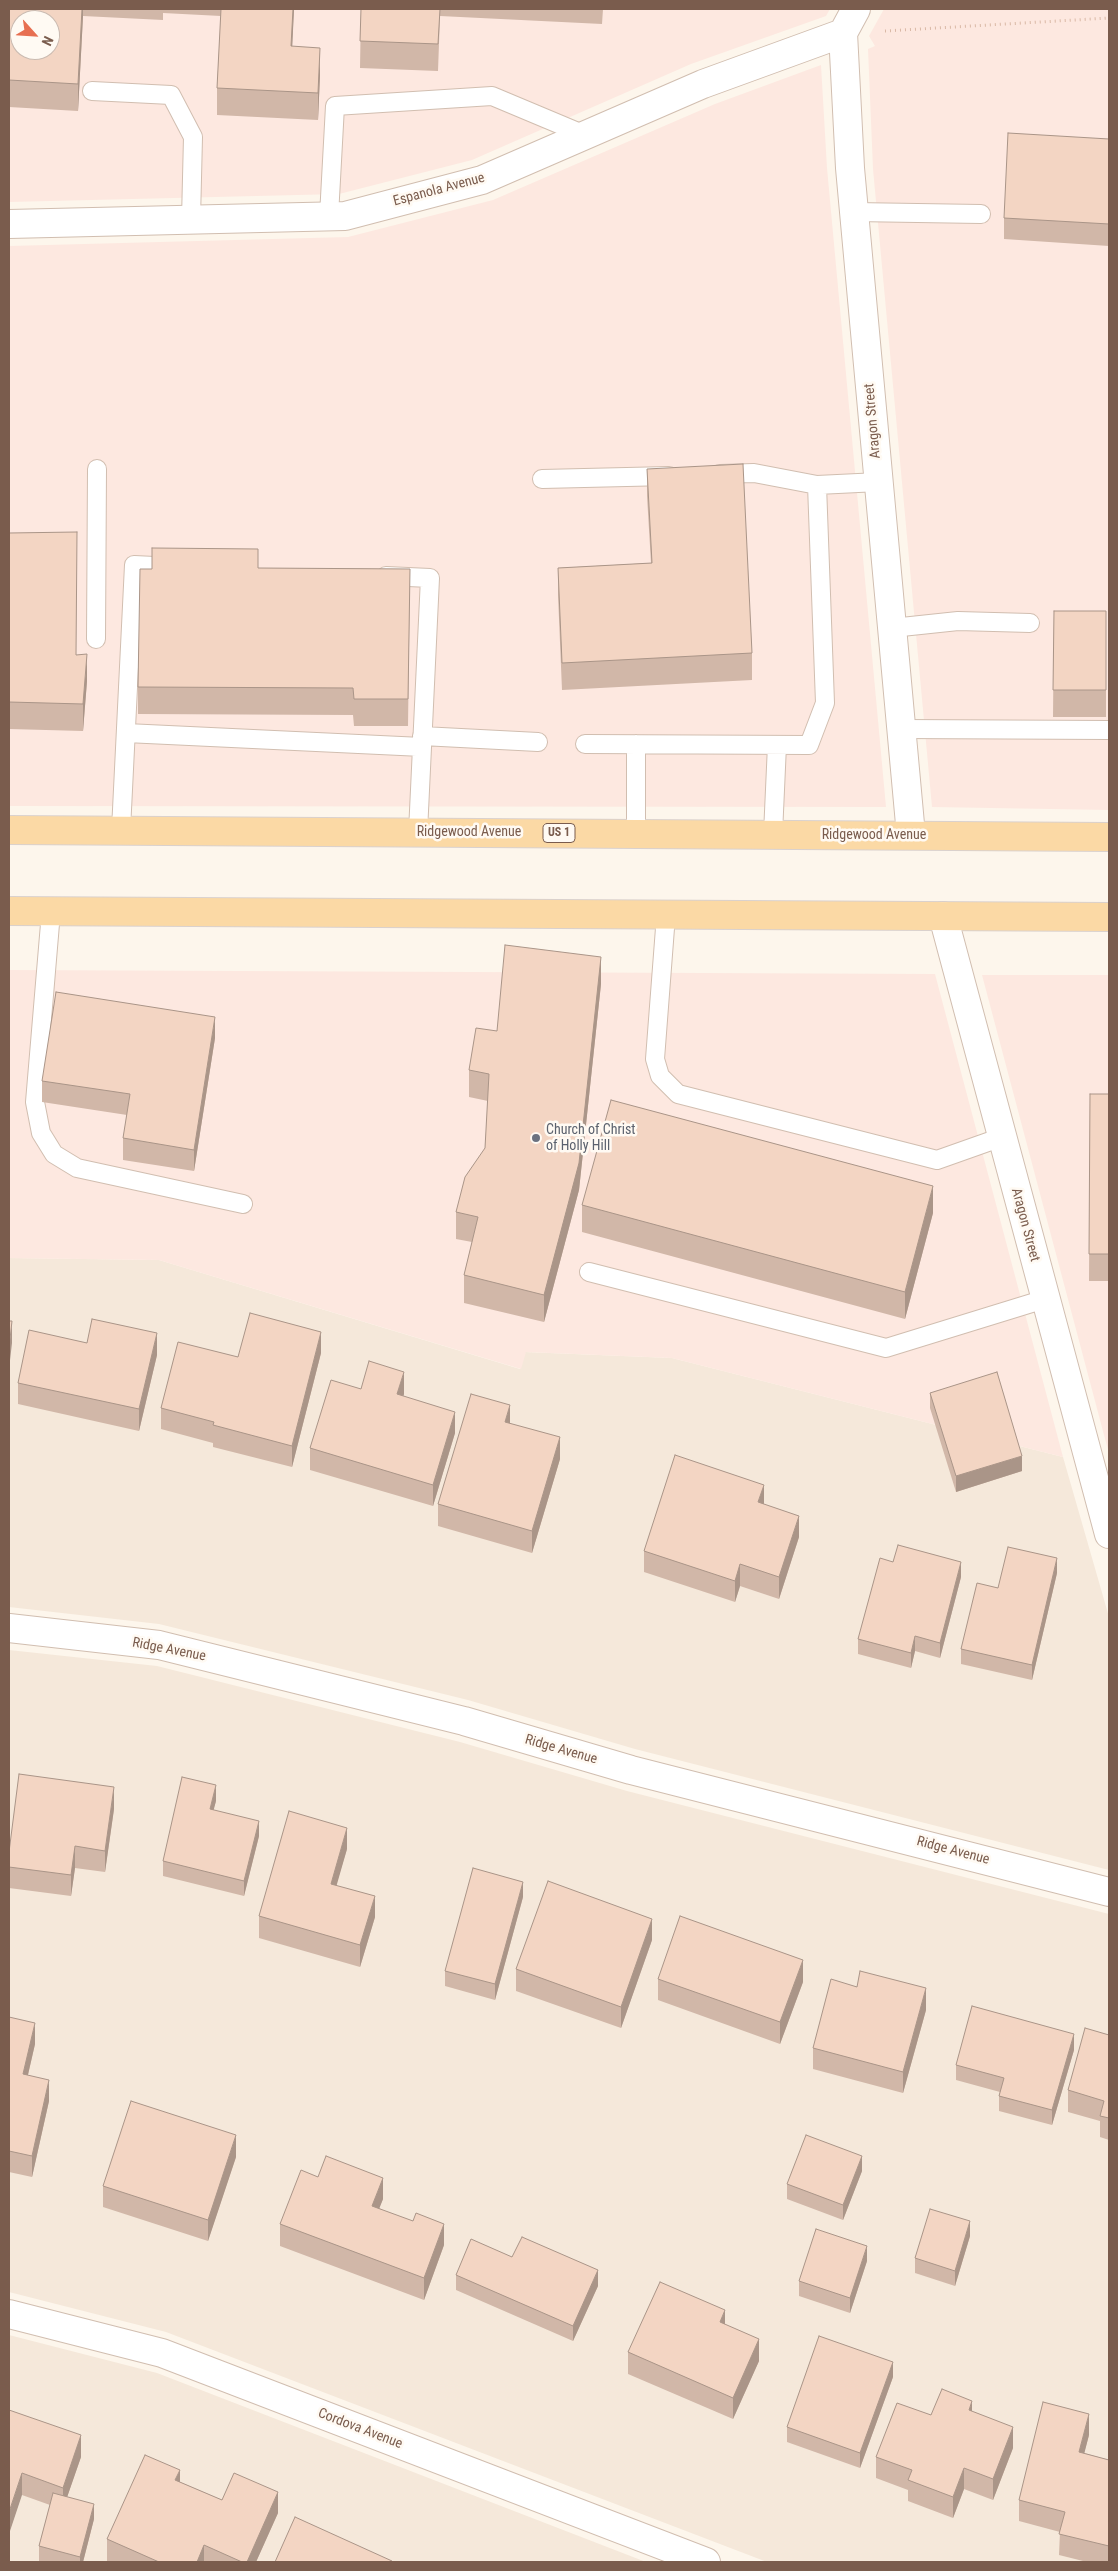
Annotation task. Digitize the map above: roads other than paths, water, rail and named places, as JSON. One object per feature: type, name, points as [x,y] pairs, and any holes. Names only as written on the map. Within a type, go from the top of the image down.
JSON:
[{"type":"main road","name":"Ridgewood Avenue","points":[[9,830],[1109,836]]},
{"type":"main road","points":[[9,911],[1109,917]]},
{"type":"street","points":[[843,33],[856,9]]},
{"type":"street","name":"Espanola Avenue","points":[[9,224],[345,216],[482,180],[703,84],[843,33]]},
{"type":"street","name":"Aragon Street","points":[[843,33],[854,212],[912,835]]},
{"type":"street","name":"Aragon Street","points":[[942,916],[1109,1534]]},
{"type":"street","name":"Ridge Avenue","points":[[9,1628],[159,1645],[464,1721],[631,1770],[1109,1892]]},
{"type":"street","name":"Cordova Avenue","points":[[9,2314],[162,2353],[706,2562]]},
{"type":"lane","points":[[92,91],[171,95],[193,137],[191,220]]},
{"type":"lane","points":[[329,216],[335,106],[492,96],[585,136]]},
{"type":"lane","points":[[854,212],[981,214]]},
{"type":"lane","points":[[96,639],[97,469]]},
{"type":"lane","points":[[706,475],[754,474],[817,485],[879,482]]},
{"type":"lane","points":[[542,479],[687,475]]},
{"type":"lane","points":[[585,744],[809,746],[825,703],[817,485]]},
{"type":"lane","points":[[122,830],[134,565],[193,567]]},
{"type":"lane","points":[[371,575],[430,578],[418,832]]},
{"type":"lane","points":[[892,628],[958,621],[1030,623]]},
{"type":"lane","points":[[901,729],[1109,730]]},
{"type":"lane","points":[[126,733],[422,741],[538,742]]},
{"type":"lane","points":[[636,744],[636,834]]},
{"type":"lane","points":[[773,834],[777,745]]},
{"type":"lane","points":[[51,912],[35,1102],[41,1133],[54,1154],[77,1168],[244,1204]]},
{"type":"lane","points":[[666,915],[655,1059],[660,1076],[678,1094],[937,1160],[1002,1137]]},
{"type":"lane","points":[[589,1272],[886,1348],[1045,1299]]},
{"type":"place","name":"Church of Christ of Holly Hill","points":[[536,1138]]}]
